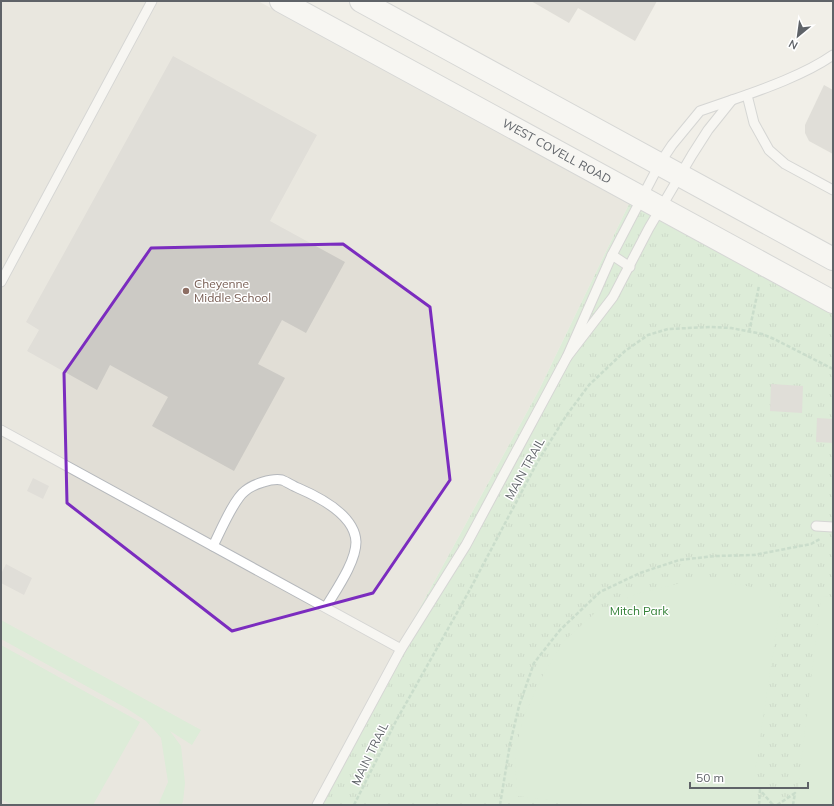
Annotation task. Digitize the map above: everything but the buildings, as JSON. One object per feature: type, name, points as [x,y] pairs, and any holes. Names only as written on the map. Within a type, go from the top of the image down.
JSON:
[{"type":"street","name":"WEST COVELL ROAD","points":[[280,1],[833,302]]},
{"type":"street","points":[[361,1],[660,163],[833,259]]},
{"type":"lane","points":[[1,282],[152,1]]},
{"type":"lane","points":[[316,805],[402,648],[466,545],[568,357],[612,255],[660,163],[672,145],[700,111],[747,95],[820,64],[833,55]]},
{"type":"lane","points":[[747,95],[754,123],[769,150],[785,164],[833,190]]},
{"type":"lane","points":[[568,357],[613,297],[661,208],[708,130],[732,100]]},
{"type":"lane","points":[[612,255],[630,267]]},
{"type":"lane","points":[[1,430],[402,648]]},
{"type":"lane","points":[[213,546],[235,503],[244,491],[262,482],[281,480],[309,493],[337,510],[348,521],[356,541],[354,555],[326,607]]},
{"type":"lane","points":[[816,526],[833,527]]},
{"type":"path","points":[[749,332],[759,286]]},
{"type":"path","name":"MAIN TRAIL","points":[[354,805],[396,721],[467,596],[538,461],[566,416],[589,385],[625,351],[648,335],[668,329],[691,327],[731,328],[762,334],[833,369]]},
{"type":"path","points":[[500,805],[510,744],[519,706],[534,663],[560,630],[600,592],[640,573],[679,560],[715,556],[754,555],[811,544],[822,538]]},
{"type":"path","points":[[759,805],[760,790],[773,805]]},
{"type":"path","points":[[777,805],[795,793],[793,805]]},
{"type":"highlighted area","points":[[343,244],[430,307],[450,480],[373,593],[232,631],[67,503],[64,373],[151,248]]},
{"type":"shaded area","points":[[1,1],[258,1],[629,204],[539,390],[312,805],[1,805]]},
{"type":"green space","name":"Mitch Park","points":[[629,204],[833,314],[833,805],[312,805],[539,390]]},
{"type":"green space","points":[[681,583],[730,583],[782,593],[750,805],[592,805],[517,796],[515,755],[523,718],[543,675],[564,641],[595,613],[636,594]]},
{"type":"green space","points":[[821,596],[833,597],[833,805],[796,805]]},
{"type":"green space","points":[[1,620],[201,730],[192,745],[170,731],[181,746],[185,783],[183,802],[181,805],[158,805],[168,782],[161,738],[146,721],[126,708],[1,639]]},
{"type":"green space","points":[[1,645],[140,722],[93,805],[13,805],[1,799]]},
{"type":"place","name":"Cheyenne Middle School","points":[[186,291]]}]
